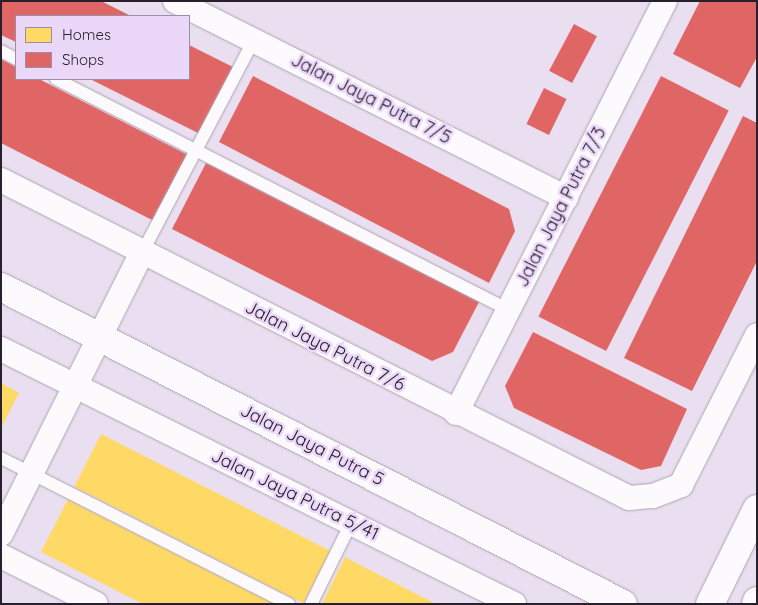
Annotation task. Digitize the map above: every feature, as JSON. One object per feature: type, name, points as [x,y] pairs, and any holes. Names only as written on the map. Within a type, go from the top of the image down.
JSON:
[{"type":"street","name":"Jalan Jaya Putra 7/5","points":[[175,1],[566,198]]},
{"type":"street","name":"Jalan Jaya Putra 7/3","points":[[456,413],[666,1]]},
{"type":"street","name":"Jalan Jaya Putra 7/6","points":[[1,180],[456,413],[629,498],[653,496],[681,485],[757,336]]},
{"type":"street","points":[[1,534],[142,253]]},
{"type":"street","name":"Jalan Jaya Putra 5","points":[[1,287],[623,604]]},
{"type":"street","name":"Jalan Jaya Putra 5/41","points":[[1,348],[514,604]]},
{"type":"street","points":[[710,604],[757,510]]},
{"type":"street","points":[[1,556],[96,604]]},
{"type":"street","points":[[584,584],[609,604]]},
{"type":"lane","points":[[142,253],[254,40]]},
{"type":"lane","points":[[1,51],[15,58]]},
{"type":"lane","points":[[58,80],[509,310]]},
{"type":"lane","points":[[1,458],[289,604]]},
{"type":"lane","points":[[311,604],[351,523]]},
{"type":"building: Homes","points":[[1,383],[19,393],[1,428]]},
{"type":"building: Homes","points":[[101,434],[330,551],[303,603],[74,487]]},
{"type":"building: Homes","points":[[68,499],[274,604],[143,604],[123,594],[41,552]]},
{"type":"building: Homes","points":[[345,557],[362,566],[436,604],[322,604]]},
{"type":"building: Shops","points":[[1,1],[101,1],[129,15],[15,15],[15,42],[1,35]]},
{"type":"building: Shops","points":[[700,1],[757,1],[757,57],[740,88],[673,54]]},
{"type":"building: Shops","points":[[574,24],[597,36],[572,83],[549,71]]},
{"type":"building: Shops","points":[[190,46],[235,68],[202,135],[92,80],[190,80]]},
{"type":"building: Shops","points":[[1,59],[15,66],[15,80],[41,80],[190,156],[156,222],[1,143]]},
{"type":"building: Shops","points":[[253,76],[509,209],[515,231],[489,283],[219,142]]},
{"type":"building: Shops","points":[[661,76],[729,111],[606,351],[538,317]]},
{"type":"building: Shops","points":[[544,88],[566,99],[549,135],[526,124]]},
{"type":"building: Shops","points":[[743,116],[757,123],[757,261],[692,391],[624,358]]},
{"type":"building: Shops","points":[[206,163],[479,302],[453,352],[432,361],[172,229]]},
{"type":"building: Shops","points":[[533,332],[687,409],[661,466],[641,470],[514,408],[505,386]]}]
